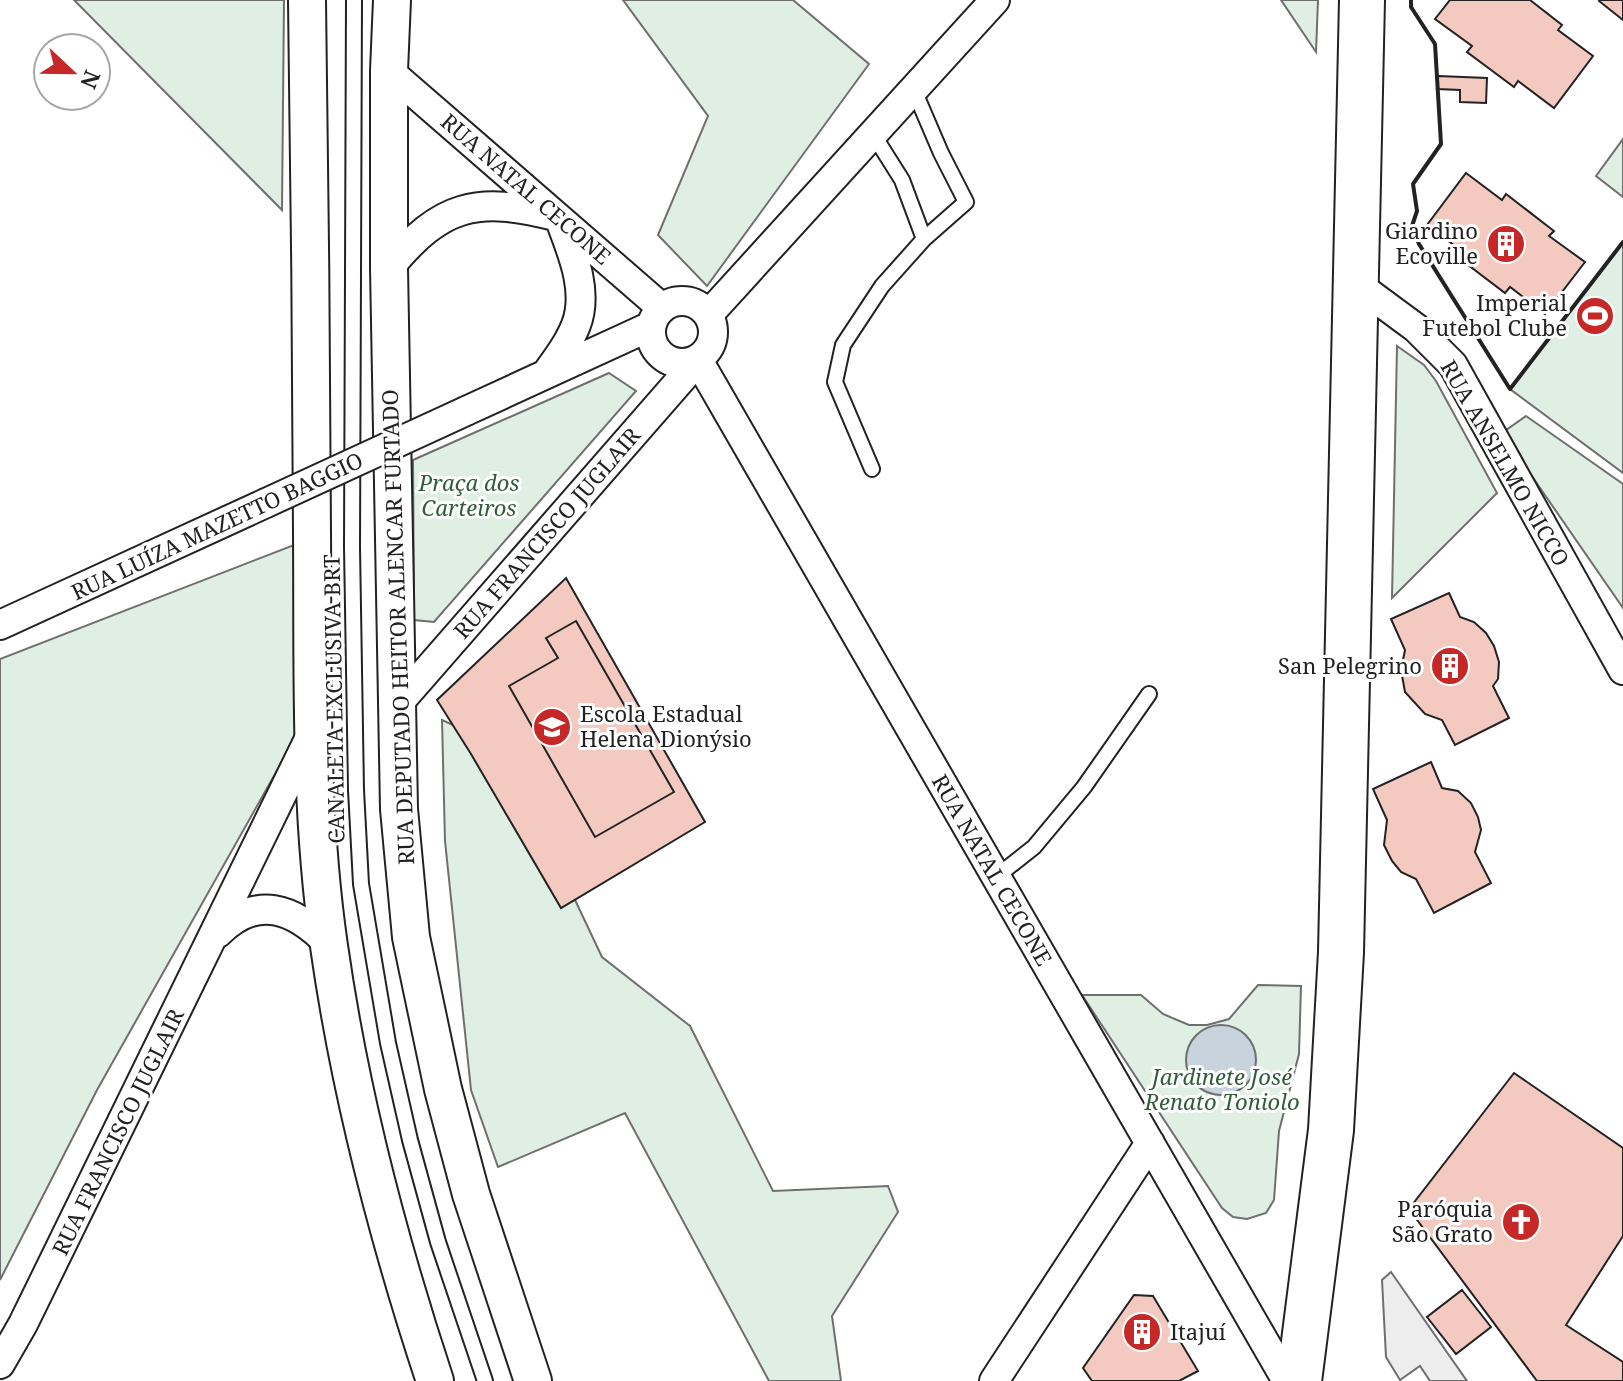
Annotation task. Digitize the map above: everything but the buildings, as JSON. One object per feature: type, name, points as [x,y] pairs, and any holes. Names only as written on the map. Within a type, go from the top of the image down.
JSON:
[{"type":"main road","points":[[1299,1381],[1331,1130],[1337,1037],[1362,0]]},
{"type":"street","points":[[307,0],[313,730],[319,860],[341,1020],[371,1165],[394,1254],[435,1381]]},
{"type":"street","name":"RUA DEPUTADO HEITOR ALENCAR FURTADO","points":[[392,0],[389,268],[396,706],[403,853],[411,937],[424,1004],[471,1194],[533,1381]]},
{"type":"street","points":[[709,314],[995,0]]},
{"type":"street","name":"RUA NATAL CECONE","points":[[389,71],[560,217],[657,317]]},
{"type":"street","points":[[389,268],[427,227],[472,207],[525,209],[560,217],[573,255],[581,301],[577,323],[545,375]]},
{"type":"street","name":"RUA ANSELMO NICCO","points":[[1355,283],[1416,328],[1453,365],[1623,670]]},
{"type":"street","points":[[692,301],[709,314],[714,334],[706,353],[698,360],[678,363],[668,360],[654,346],[657,317],[671,302],[692,301]]},
{"type":"street","name":"RUA LUÍZA MAZETTO BAGGIO","points":[[0,625],[545,375],[657,317]]},
{"type":"street","name":"RUA FRANCISCO JUGLAIR","points":[[396,706],[698,360]]},
{"type":"street","name":"RUA NATAL CECONE","points":[[698,360],[1287,1381]]},
{"type":"street","name":"RUA FRANCISCO JUGLAIR","points":[[0,1364],[12,1326],[212,940],[313,730]]},
{"type":"street","name":"RUA FRANCISCO JUGLAIR","points":[[212,940],[231,920],[250,911],[268,909],[288,913],[310,925],[329,944]]},
{"type":"street","points":[[994,1381],[1150,1143]]},
{"type":"lane","name":"CANALETA EXCLUSIVA BRT","points":[[354,0],[352,547],[356,790],[361,884],[388,1043],[410,1140],[438,1242],[485,1381]]},
{"type":"lane","points":[[872,469],[835,382],[843,345],[882,286],[924,239],[966,202],[914,90]]},
{"type":"lane","points":[[873,134],[902,180],[924,239]]},
{"type":"lane","points":[[996,877],[1034,847],[1084,787],[1149,694]]},
{"type":"green space","points":[[74,0],[284,0],[282,210],[112,38],[112,32],[106,32]]},
{"type":"green space","points":[[623,0],[793,0],[869,64],[707,286],[658,235],[708,116]]},
{"type":"green space","points":[[1281,0],[1318,0],[1316,52]]},
{"type":"green space","points":[[1623,139],[1623,197],[1596,176]]},
{"type":"green space","name":"Imperial Futebol Clube","points":[[1623,242],[1623,473],[1510,389]]},
{"type":"green space","points":[[1397,346],[1424,365],[1436,381],[1497,493],[1392,598]]},
{"type":"green space","name":"Praça dos Carteiros","points":[[609,373],[636,391],[434,622],[414,620],[413,460]]},
{"type":"green space","points":[[1526,416],[1623,484],[1623,608],[1502,433]]},
{"type":"green space","points":[[307,540],[297,735],[97,1090],[0,1280],[0,659]]},
{"type":"green space","points":[[442,720],[486,740],[576,902],[602,957],[690,1026],[773,1191],[888,1186],[898,1212],[832,1316],[841,1381],[769,1381],[625,1113],[498,1167],[471,1090],[445,841]]},
{"type":"green space","name":"Jardinete José Renato Toniolo","points":[[1258,985],[1301,986],[1299,1054],[1279,1131],[1274,1200],[1266,1213],[1247,1219],[1233,1217],[1222,1208],[1082,995],[1141,995],[1163,1014],[1189,1025],[1207,1025],[1229,1019]]},
{"type":"shaded area","points":[[1221,1025],[1246,1035],[1256,1060],[1246,1085],[1221,1095],[1196,1085],[1186,1060],[1196,1035]]},
{"type":"shaded area","points":[[1391,1272],[1467,1381],[1430,1381],[1420,1366],[1400,1380],[1386,1357],[1382,1280]]},
{"type":"wall","points":[[1411,0],[1411,7],[1435,44],[1441,144],[1413,184],[1417,211],[1412,226],[1419,244],[1510,389],[1623,242]]},
{"type":"place","name":"Giardino Ecoville","points":[[1506,244]]},
{"type":"place","name":"Imperial Futebol Clube","points":[[1595,316]]},
{"type":"place","name":"San Pelegrino","points":[[1450,666]]},
{"type":"place","name":"Escola Estadual Helena Dionýsio","points":[[552,727]]},
{"type":"place","name":"Paróquia São Grato","points":[[1521,1222]]},
{"type":"place","name":"Itajuí","points":[[1142,1332]]}]
